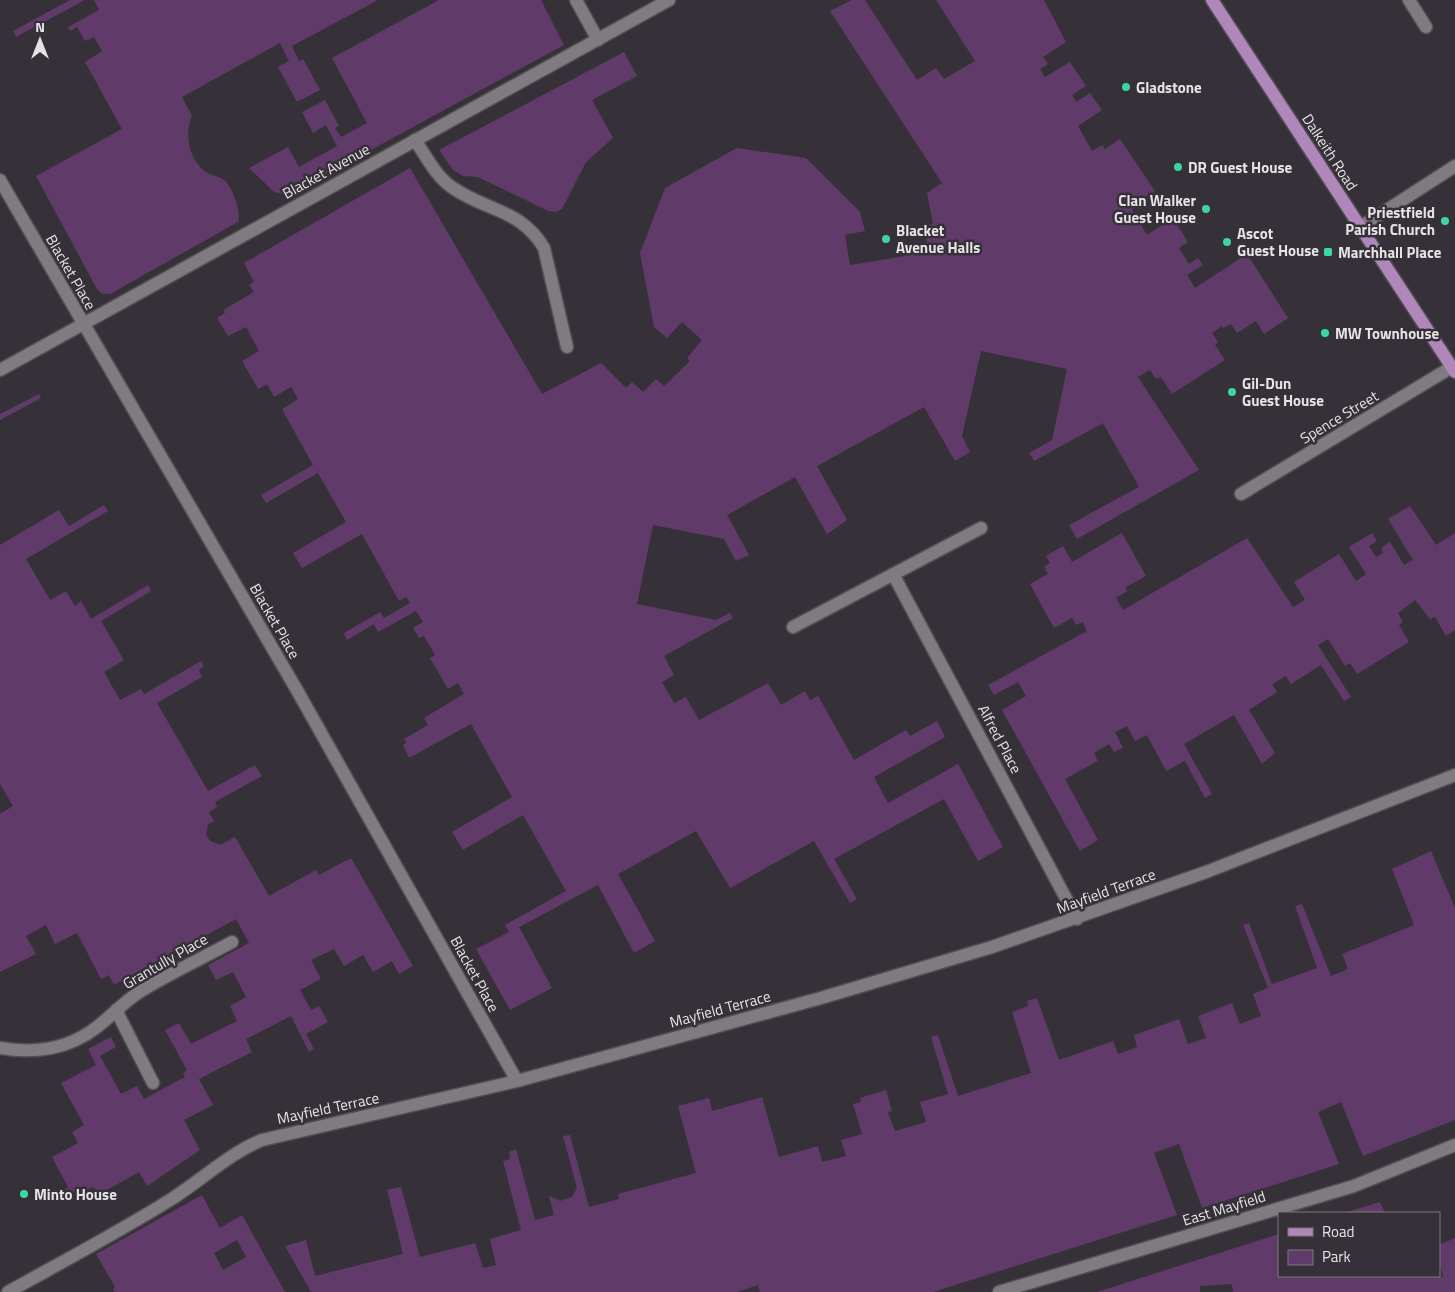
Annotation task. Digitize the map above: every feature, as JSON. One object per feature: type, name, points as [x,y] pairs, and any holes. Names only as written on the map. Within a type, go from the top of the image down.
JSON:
[{"type":"main road","name":"Dalkeith Road","points":[[1212,0],[1359,228],[1454,370]]},
{"type":"street","points":[[576,0],[598,40]]},
{"type":"street","name":"Blacket Avenue","points":[[0,370],[669,0]]},
{"type":"street","points":[[1409,0],[1426,27]]},
{"type":"street","points":[[415,140],[442,180],[454,189],[519,219],[539,238],[544,248],[567,347]]},
{"type":"street","points":[[1359,228],[1455,166]]},
{"type":"street","name":"Blacket Place","points":[[0,180],[298,692],[517,1082]]},
{"type":"street","name":"Spence Street","points":[[1241,494],[1454,370]]},
{"type":"street","points":[[793,627],[981,528]]},
{"type":"street","name":"Alfred Place","points":[[893,574],[1077,919]]},
{"type":"street","name":"Mayfield Terrace","points":[[8,1292],[130,1225],[183,1192],[235,1153],[262,1140],[517,1082],[821,998],[992,947],[1077,919],[1216,868],[1455,774]]},
{"type":"street","name":"Grantully Place","points":[[0,1048],[30,1052],[60,1046],[96,1028],[116,1010],[149,987],[232,942]]},
{"type":"street","name":"Grantully Place","points":[[116,1010],[153,1082]]},
{"type":"street","name":"East Mayfield","points":[[1000,1292],[1354,1186],[1455,1145]]},
{"type":"green space","points":[[70,0],[85,0],[16,37],[13,31]]},
{"type":"green space","points":[[94,0],[378,0],[292,46],[299,61],[303,59],[320,90],[297,102],[278,67],[289,61],[280,43],[182,97],[192,116],[188,139],[192,154],[200,167],[206,172],[227,183],[239,213],[238,222],[110,294],[102,294],[97,289],[36,176],[122,129],[85,62],[102,51],[94,37],[85,41],[77,27],[70,31],[68,27],[99,10]]},
{"type":"green space","points":[[439,0],[541,0],[564,45],[288,195],[274,192],[249,168],[288,147],[299,167],[337,146],[326,125],[313,133],[302,112],[325,100],[339,126],[335,128],[341,137],[367,123],[332,58]]},
{"type":"green space","points":[[852,0],[865,0],[917,80],[936,68],[944,79],[975,61],[936,0],[1044,0],[1066,42],[1043,57],[1048,64],[1040,69],[1045,77],[1070,62],[1086,86],[1072,95],[1076,102],[1090,93],[1102,110],[1078,126],[1092,151],[1102,145],[1105,149],[1120,139],[1155,191],[1139,201],[1141,204],[1132,210],[1147,235],[1173,218],[1188,242],[1179,248],[1189,264],[1198,258],[1203,265],[1187,275],[1195,288],[1247,254],[1288,318],[1264,334],[1256,321],[1237,333],[1231,324],[1223,328],[1222,326],[1212,333],[1218,342],[1215,345],[1225,360],[1172,394],[1161,377],[1156,379],[1150,370],[1138,377],[1199,470],[1077,539],[1069,525],[1139,487],[1103,423],[1034,461],[1029,453],[1052,440],[1067,369],[981,351],[962,436],[970,452],[955,461],[924,407],[817,466],[847,520],[827,534],[795,477],[727,515],[749,555],[736,561],[724,539],[653,525],[637,604],[716,620],[730,613],[733,618],[664,656],[674,675],[662,682],[674,703],[686,697],[699,720],[768,683],[781,705],[805,691],[810,700],[818,696],[854,760],[906,730],[910,736],[937,721],[945,737],[874,777],[888,803],[958,764],[1003,847],[978,861],[944,799],[834,859],[857,899],[850,903],[814,841],[730,888],[696,831],[618,874],[655,941],[634,953],[598,885],[519,927],[552,988],[510,1010],[476,949],[509,932],[505,925],[566,891],[523,815],[463,850],[452,832],[512,797],[471,724],[409,758],[403,745],[406,743],[404,739],[428,725],[424,718],[464,694],[458,683],[448,689],[430,658],[435,655],[424,636],[419,638],[413,628],[423,622],[416,611],[378,632],[374,624],[347,640],[344,633],[380,612],[384,618],[410,603],[406,597],[399,601],[362,534],[302,568],[293,553],[346,522],[318,473],[266,503],[261,495],[313,465],[282,409],[298,399],[291,387],[274,397],[267,384],[258,389],[242,361],[259,351],[246,327],[228,336],[217,318],[225,313],[223,310],[254,292],[249,285],[254,282],[244,263],[410,168],[542,394],[601,363],[626,388],[632,382],[643,392],[656,379],[664,386],[690,361],[687,358],[702,340],[682,322],[667,338],[654,327],[640,253],[665,188],[737,148],[806,158],[860,212],[865,231],[845,235],[850,265],[905,256],[905,248],[927,244],[924,226],[933,224],[927,193],[942,183],[830,11]]},
{"type":"green space","points":[[624,52],[637,76],[592,100],[613,138],[586,162],[562,209],[556,212],[548,211],[478,177],[463,176],[453,170],[439,150]]},
{"type":"green space","points":[[39,394],[41,398],[0,420],[0,414]]},
{"type":"green space","points":[[104,505],[108,511],[26,559],[50,600],[66,591],[75,606],[81,601],[91,619],[148,585],[151,591],[101,621],[124,660],[104,672],[120,700],[141,689],[144,694],[201,661],[204,666],[199,670],[202,677],[157,703],[208,791],[255,765],[262,776],[215,802],[217,807],[209,812],[214,821],[208,824],[206,835],[210,841],[220,845],[235,837],[269,896],[316,870],[319,875],[351,858],[413,966],[399,974],[392,961],[373,972],[363,955],[344,966],[334,949],[311,960],[321,979],[300,990],[311,1010],[319,1006],[328,1022],[306,1034],[314,1049],[309,1052],[291,1016],[246,1039],[252,1052],[199,1079],[213,1105],[184,1120],[200,1150],[147,1186],[139,1172],[98,1195],[93,1187],[87,1190],[85,1187],[73,1193],[75,1197],[70,1200],[64,1190],[68,1187],[52,1157],[78,1143],[72,1132],[84,1125],[61,1083],[96,1065],[88,1049],[111,1037],[116,1047],[100,1056],[121,1094],[137,1086],[144,1099],[185,1077],[183,1073],[187,1070],[165,1030],[179,1023],[191,1044],[237,1021],[230,1006],[246,997],[233,972],[216,980],[208,965],[249,943],[236,919],[114,985],[109,975],[101,979],[77,933],[55,944],[46,925],[26,936],[36,954],[0,972],[0,814],[13,806],[0,784],[0,545],[59,510],[69,526]]},
{"type":"green space","points":[[1410,506],[1436,545],[1455,533],[1455,630],[1446,636],[1435,617],[1430,619],[1415,600],[1398,613],[1403,622],[1399,625],[1409,642],[1357,674],[1350,663],[1345,666],[1328,639],[1318,645],[1351,697],[1344,701],[1321,665],[1291,684],[1286,676],[1272,684],[1277,692],[1249,710],[1275,753],[1262,764],[1234,715],[1184,744],[1212,794],[1205,798],[1185,761],[1166,771],[1147,735],[1135,741],[1127,726],[1115,732],[1123,748],[1114,752],[1109,744],[1094,753],[1098,761],[1065,779],[1098,840],[1080,851],[1002,710],[1026,696],[1018,682],[994,695],[988,685],[1087,631],[1083,622],[1076,625],[1072,618],[1054,628],[1030,584],[1048,574],[1044,567],[1050,563],[1046,556],[1063,546],[1072,562],[1122,533],[1146,576],[1126,587],[1127,591],[1116,598],[1123,610],[1247,538],[1293,607],[1305,600],[1294,582],[1339,554],[1356,581],[1366,574],[1349,547],[1372,533],[1377,541],[1369,546],[1376,557],[1383,553],[1381,548],[1390,542],[1404,565],[1413,560],[1388,519]]},
{"type":"green space","points":[[1431,851],[1455,908],[1455,1120],[1363,1156],[1341,1102],[1318,1112],[1339,1164],[1202,1208],[1179,1144],[1154,1153],[1177,1215],[933,1292],[760,1292],[758,1285],[737,1292],[311,1292],[285,1246],[306,1240],[315,1276],[403,1254],[387,1190],[401,1187],[420,1257],[475,1243],[483,1268],[496,1265],[490,1239],[521,1230],[503,1161],[510,1159],[509,1152],[516,1149],[535,1220],[554,1215],[549,1196],[560,1201],[572,1197],[577,1188],[563,1136],[570,1135],[589,1207],[619,1199],[618,1194],[696,1173],[678,1106],[709,1098],[712,1111],[762,1097],[779,1157],[818,1146],[822,1162],[846,1156],[841,1140],[862,1134],[853,1104],[861,1102],[860,1098],[886,1090],[892,1111],[888,1112],[895,1131],[926,1122],[920,1102],[948,1094],[931,1037],[938,1035],[958,1096],[1031,1073],[1012,1012],[1028,1006],[1027,1001],[1037,998],[1059,1060],[1113,1041],[1118,1054],[1137,1047],[1134,1035],[1179,1019],[1188,1044],[1206,1038],[1198,1016],[1232,1003],[1240,1024],[1261,1016],[1253,994],[1268,988],[1243,925],[1249,923],[1272,984],[1317,968],[1295,906],[1302,904],[1331,976],[1348,969],[1342,954],[1414,925],[1392,869]]},
{"type":"green space","points":[[202,1195],[220,1228],[242,1215],[285,1292],[115,1292],[113,1289],[115,1287],[96,1254]],"holes":[[[237,1240],[246,1257],[223,1270],[214,1253]]]},
{"type":"green space","points":[[1380,1202],[1385,1212],[1347,1212]]},
{"type":"green space","points":[[1278,1234],[1278,1277],[1443,1277],[1440,1264],[1440,1245],[1455,1238],[1455,1292],[1233,1292],[1232,1284],[1200,1286],[1200,1292],[1097,1292]]},
{"type":"place","name":"Gladstone","points":[[1126,87]]},
{"type":"place","name":"DR Guest House","points":[[1178,167]]},
{"type":"place","name":"Clan Walker Guest House","points":[[1206,209]]},
{"type":"place","name":"Priestfield Parish Church","points":[[1445,221]]},
{"type":"place","name":"Blacket Avenue Halls","points":[[886,239]]},
{"type":"place","name":"Ascot Guest House","points":[[1227,242]]},
{"type":"place","name":"Marchhall Place","points":[[1328,252]]},
{"type":"place","name":"MW Townhouse","points":[[1325,333]]},
{"type":"place","name":"Gil-Dun Guest House","points":[[1232,392]]},
{"type":"place","name":"Minto House","points":[[24,1194]]}]
